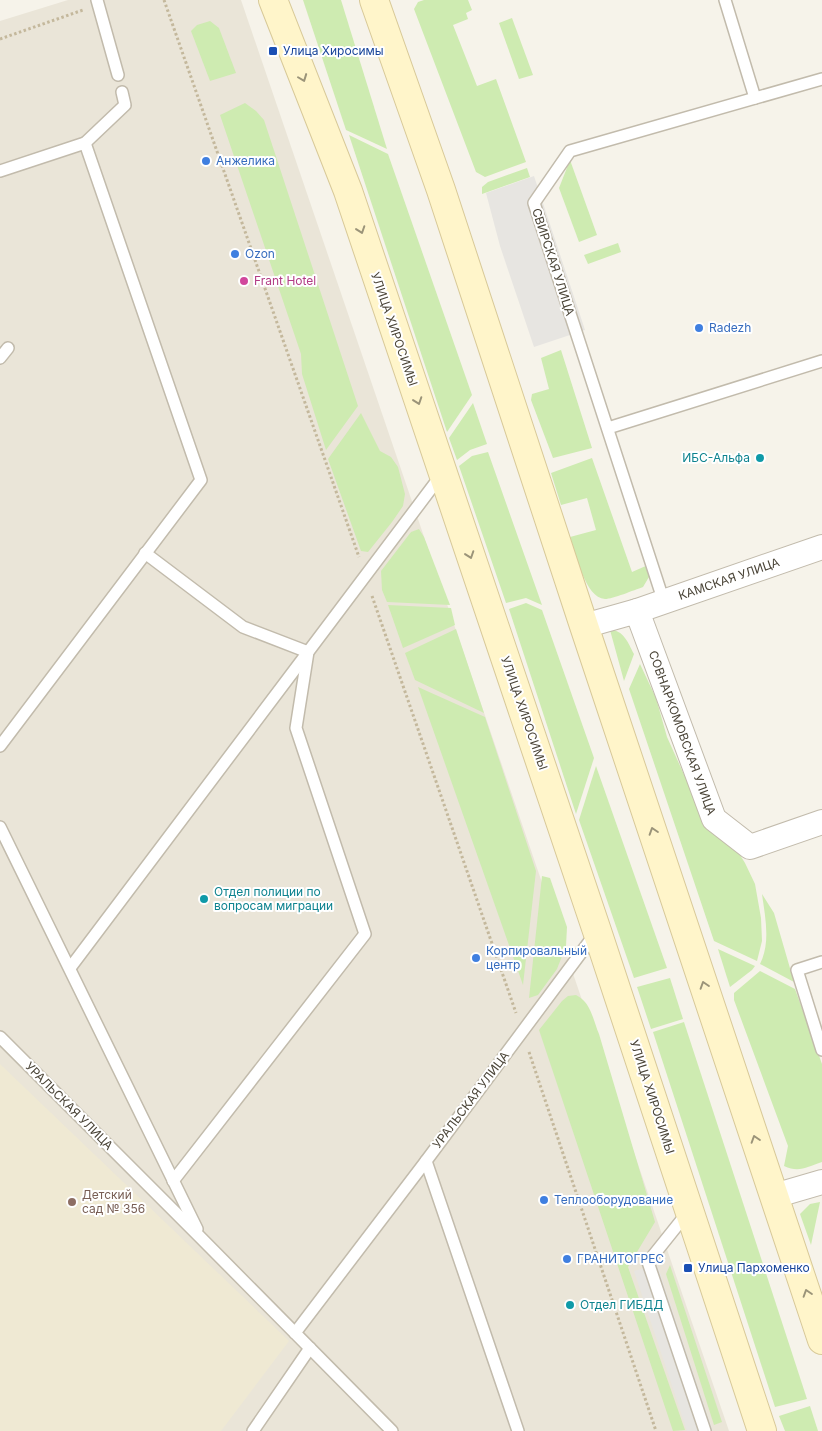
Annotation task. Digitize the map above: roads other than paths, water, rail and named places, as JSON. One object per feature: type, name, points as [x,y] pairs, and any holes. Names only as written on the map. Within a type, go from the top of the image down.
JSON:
[{"type":"main road","name":"УЛИЦА ХИРОСИМЫ","points":[[273,0],[348,191],[597,931],[762,1431]]},
{"type":"main road","points":[[374,0],[441,190],[822,1340]]},
{"type":"street","name":"КАМСКАЯ УЛИЦА","points":[[636,611],[822,546]]},
{"type":"street","points":[[584,626],[636,611]]},
{"type":"street","name":"СОВНАРКОМОВСКАЯ УЛИЦА","points":[[636,611],[714,820],[750,846],[822,822]]},
{"type":"street","points":[[774,1196],[822,1182]]},
{"type":"lane","points":[[726,0],[755,98]]},
{"type":"lane","points":[[98,3],[118,74]]},
{"type":"lane","name":"СВИРСКАЯ УЛИЦА","points":[[664,602],[534,203],[570,151],[822,79]]},
{"type":"lane","points":[[0,171],[85,143],[126,104],[122,92]]},
{"type":"lane","points":[[0,746],[201,480],[85,143]]},
{"type":"lane","points":[[0,358],[8,348]]},
{"type":"lane","points":[[608,428],[822,361]]},
{"type":"lane","points":[[70,968],[443,473]]},
{"type":"lane","points":[[145,554],[243,627],[308,652]]},
{"type":"lane","points":[[173,1181],[365,934],[296,728],[308,652]]},
{"type":"lane","points":[[0,827],[200,1237]]},
{"type":"lane","name":"УРАЛЬСКАЯ УЛИЦА","points":[[518,1431],[426,1161],[597,931]]},
{"type":"lane","points":[[822,962],[797,970],[822,1050]]},
{"type":"lane","name":"УРАЛЬСКАЯ УЛИЦА","points":[[0,1037],[392,1431]]},
{"type":"lane","points":[[295,1332],[426,1161]]},
{"type":"lane","points":[[689,1210],[648,1262],[704,1431]]},
{"type":"lane","points":[[253,1431],[310,1348]]},
{"type":"place","name":"Улица Хиросимы","points":[[273,51]]},
{"type":"place","name":"Анжелика","points":[[206,161]]},
{"type":"place","name":"Ozon","points":[[235,254]]},
{"type":"place","name":"Frant Hotel","points":[[244,281]]},
{"type":"place","name":"Radezh","points":[[699,328]]},
{"type":"place","name":"ИБС-Альфа","points":[[760,458]]},
{"type":"place","name":"Отдел полиции по вопросам миграции","points":[[204,899]]},
{"type":"place","name":"Корпировальный центр","points":[[476,958]]},
{"type":"place","name":"Теплооборудование","points":[[544,1200]]},
{"type":"place","name":"Детский сад № 356","points":[[72,1202]]},
{"type":"place","name":"ГРАНИТОГРЕС","points":[[567,1259]]},
{"type":"place","name":"Улица Пархоменко","points":[[688,1268]]},
{"type":"place","name":"Отдел ГИБДД","points":[[570,1305]]}]
